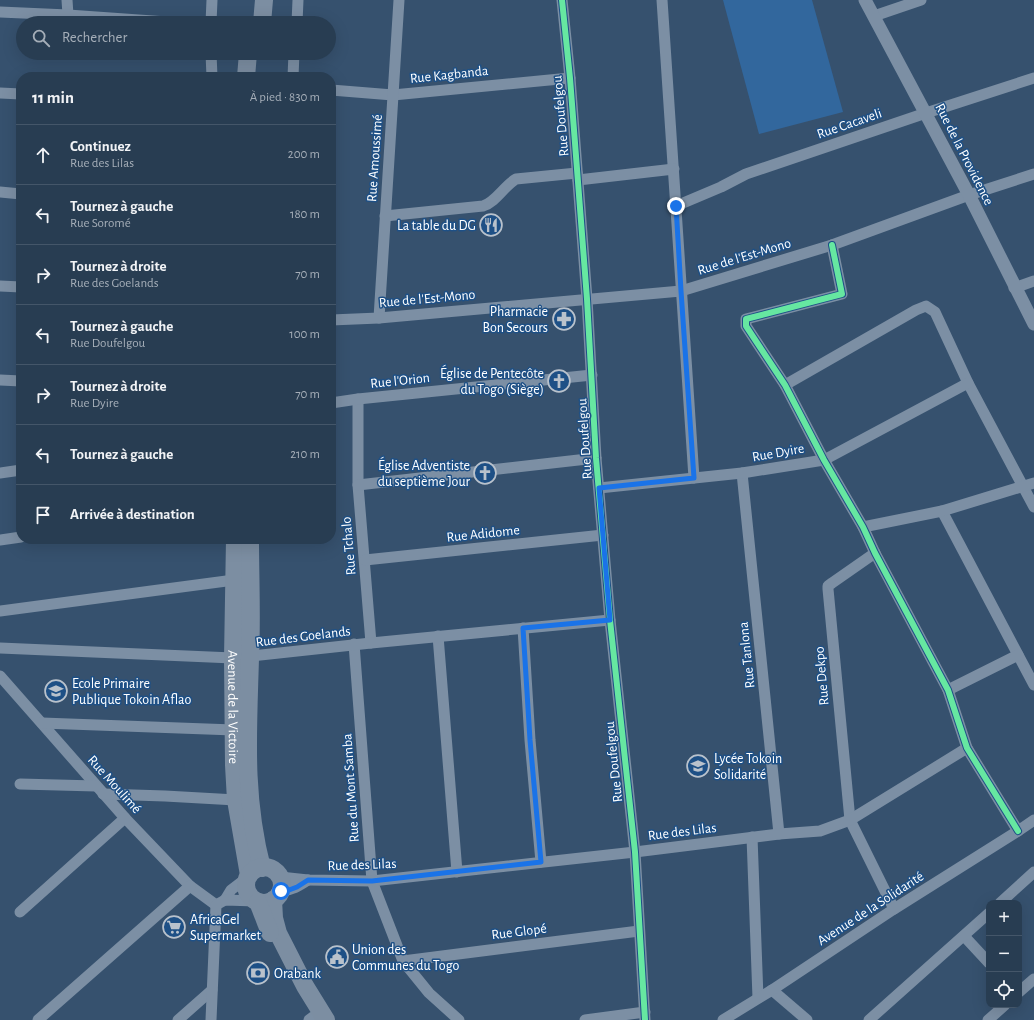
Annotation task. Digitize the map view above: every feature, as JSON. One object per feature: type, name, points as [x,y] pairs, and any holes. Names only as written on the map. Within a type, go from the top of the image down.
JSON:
[{"type":"highway","points":[[251,16],[252,0]]},
{"type":"highway","points":[[263,16],[264,0]]},
{"type":"highway","points":[[246,72],[247,60]]},
{"type":"highway","points":[[258,72],[259,60]]},
{"type":"highway","name":"Avenue de la Victoire","points":[[235,544],[233,658],[234,765],[236,800],[253,873]]},
{"type":"highway","name":"Avenue de la Victoire","points":[[250,544],[248,779],[253,826],[253,873]]},
{"type":"highway","points":[[270,894],[249,895],[246,886],[253,873],[269,868],[275,871],[270,894],[278,933],[305,986],[316,1019]]},
{"type":"street","points":[[68,0],[68,15]]},
{"type":"street","points":[[211,16],[212,0]]},
{"type":"street","points":[[297,16],[298,0]]},
{"type":"street","name":"Rue Amoussimé","points":[[378,318],[399,0]]},
{"type":"street","name":"Rue Doufelgou","points":[[562,0],[570,78],[587,299],[596,458],[610,620],[635,852],[645,1016]]},
{"type":"street","points":[[662,0],[694,478]]},
{"type":"street","name":"Rue de la Providence","points":[[865,0],[926,113],[1014,288],[1034,324]]},
{"type":"street","points":[[874,16],[921,0]]},
{"type":"street","points":[[0,12],[82,16]]},
{"type":"street","points":[[211,60],[212,72]]},
{"type":"street","points":[[293,72],[294,60]]},
{"type":"street","name":"Rue Kagbanda","points":[[336,90],[393,95],[570,78]]},
{"type":"street","name":"Rue Cacaveli","points":[[676,206],[721,187],[746,174],[1034,78]]},
{"type":"street","points":[[0,93],[16,94]]},
{"type":"street","points":[[385,216],[483,206],[488,204],[516,179],[674,170]]},
{"type":"street","name":"Rue de l'Est-Mono","points":[[336,320],[378,318],[681,291],[832,245],[1034,174]]},
{"type":"street","points":[[0,192],[16,194]]},
{"type":"street","points":[[832,245],[842,294],[746,319],[746,326],[785,385],[824,460],[863,527],[874,553],[948,690],[967,748],[1018,831]]},
{"type":"street","points":[[1014,288],[1034,281]]},
{"type":"street","points":[[0,286],[16,287]]},
{"type":"street","points":[[785,385],[916,310],[926,306],[935,312],[968,383],[1029,485],[1034,506]]},
{"type":"street","name":"Rue l'Orion","points":[[336,402],[592,375]]},
{"type":"street","points":[[0,380],[16,381]]},
{"type":"street","name":"Rue Dyire","points":[[599,488],[742,474],[824,460],[968,383]]},
{"type":"street","name":"Rue Tchalo","points":[[358,399],[358,485],[371,643]]},
{"type":"street","points":[[358,485],[596,458]]},
{"type":"street","points":[[0,473],[16,471]]},
{"type":"street","name":"Rue Tanlona","points":[[742,474],[779,834]]},
{"type":"street","points":[[863,527],[942,511],[1029,485]]},
{"type":"street","points":[[942,511],[1034,684]]},
{"type":"street","name":"Rue Adidome","points":[[365,560],[603,536]]},
{"type":"street","points":[[0,540],[16,538]]},
{"type":"street","name":"Rue Dekpo","points":[[850,820],[828,586],[874,553]]},
{"type":"street","points":[[0,611],[234,580]]},
{"type":"street","name":"Rue des Goelands","points":[[0,648],[233,658],[354,644],[610,620]]},
{"type":"street","points":[[523,628],[530,740],[541,862]]},
{"type":"street","points":[[438,636],[457,872]]},
{"type":"street","name":"Rue du Mont Samba","points":[[354,644],[372,881],[403,961],[429,993],[459,1020]]},
{"type":"street","points":[[948,690],[1018,655]]},
{"type":"street","name":"Rue Moulimé","points":[[0,676],[99,790],[190,886],[221,902]]},
{"type":"street","points":[[42,723],[234,730]]},
{"type":"street","name":"Rue des Lilas","points":[[221,902],[289,890],[308,880],[372,881],[820,830],[850,820],[967,748]]},
{"type":"street","points":[[20,784],[165,796],[236,800]]},
{"type":"street","points":[[20,912],[125,818]]},
{"type":"street","points":[[850,820],[894,909]]},
{"type":"street","name":"Avenue de la Solidarité","points":[[723,1020],[772,990],[894,909],[1034,820]]},
{"type":"street","points":[[752,837],[758,998]]},
{"type":"street","points":[[1003,900],[1034,872]]},
{"type":"street","points":[[211,1020],[212,990],[221,902],[231,890],[253,873]]},
{"type":"street","points":[[38,1020],[190,886]]},
{"type":"street","points":[[869,1020],[986,916]]},
{"type":"street","name":"Rue Glopé","points":[[403,961],[639,931]]},
{"type":"street","points":[[964,936],[986,960]]},
{"type":"street","points":[[1022,989],[1034,979]]},
{"type":"street","points":[[178,1020],[212,990]]},
{"type":"street","points":[[772,990],[807,1020]]},
{"type":"street","points":[[988,1020],[1002,1008]]},
{"type":"street","points":[[585,1020],[645,1016]]},
{"type":"shaded area","points":[[723,0],[812,0],[843,112],[759,134]]},
{"type":"cycle path","points":[[562,0],[570,78],[587,299],[596,458],[610,620],[635,852],[645,1020]]},
{"type":"cycle path","points":[[832,245],[842,294],[746,319],[746,326],[785,385],[824,460],[863,527],[875,553],[948,690],[967,748],[1018,831]]},
{"type":"place","name":"La table du DG","points":[[491,225]]},
{"type":"place","name":"Pharmacie Bon Secours","points":[[564,319]]},
{"type":"place","name":"Église de Pentecôte du Togo (Siège)","points":[[559,381]]},
{"type":"place","name":"Église Adventiste du septième Jour","points":[[485,473]]},
{"type":"place","name":"Ecole Primaire Publique Tokoin Aflao","points":[[56,691]]},
{"type":"place","name":"Lycée Tokoin Solidarité","points":[[698,766]]},
{"type":"place","name":"AfricaGel Supermarket","points":[[174,927]]},
{"type":"place","name":"Union des Communes du Togo","points":[[337,957]]},
{"type":"place","name":"Orabank","points":[[258,973]]},
{"type":"route","points":[[281,891],[297,887],[308,880],[372,881],[541,862],[530,740],[523,628],[610,620],[599,488],[694,478],[676,206]]}]
